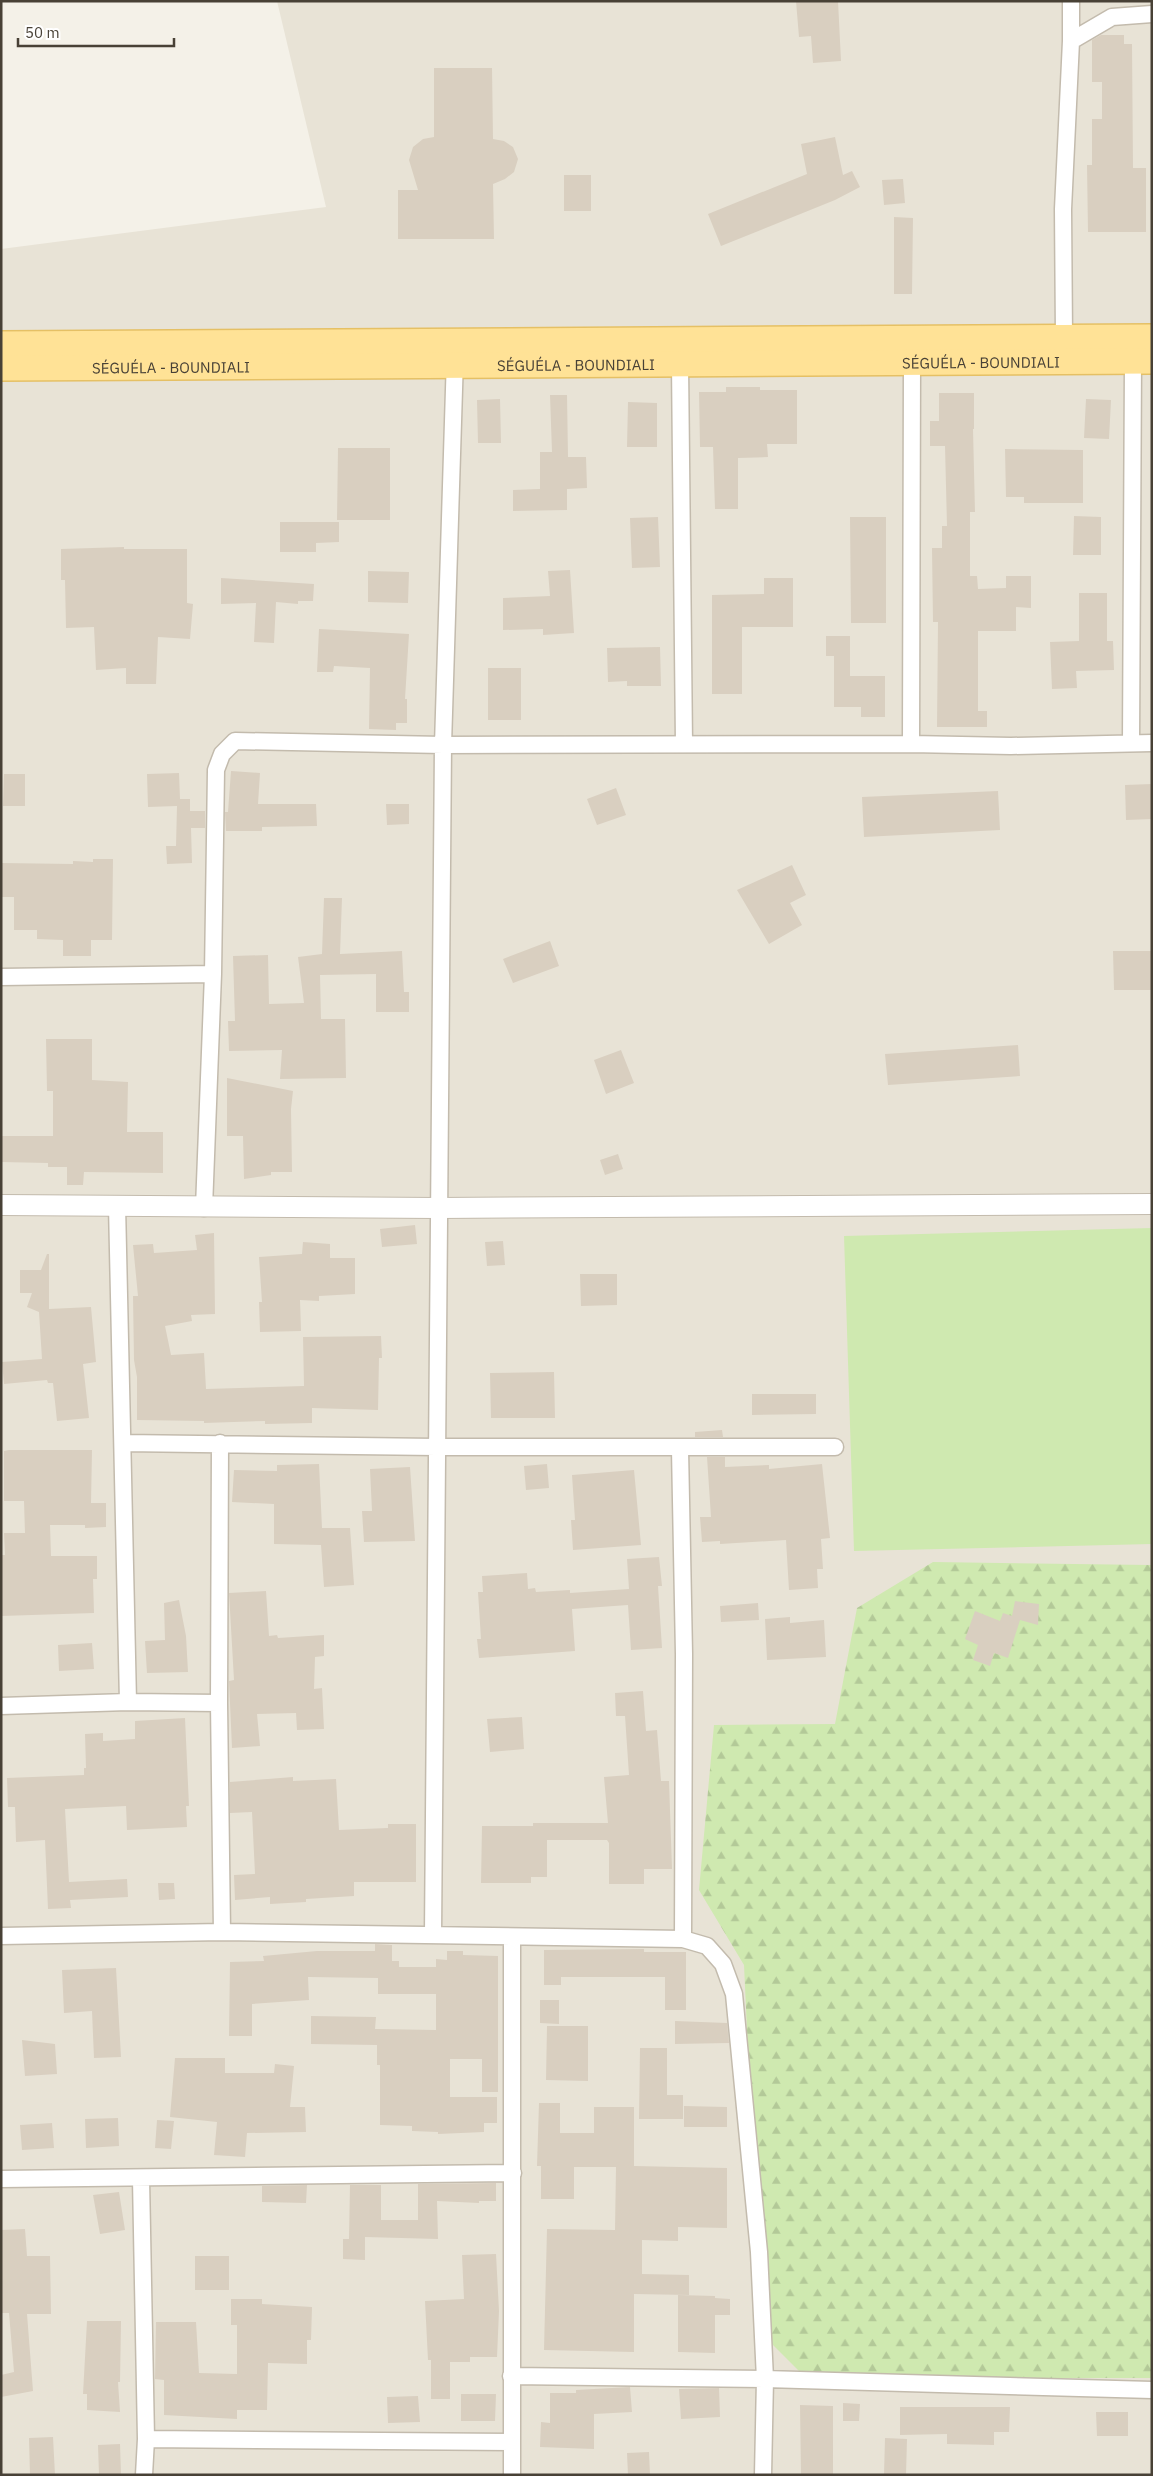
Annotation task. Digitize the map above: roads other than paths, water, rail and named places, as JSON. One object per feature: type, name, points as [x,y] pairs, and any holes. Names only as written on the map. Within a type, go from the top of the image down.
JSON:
[{"type":"main road","name":"SÉGUÉLA - BOUNDIALI","points":[[1,368],[455,353],[1152,337]]},
{"type":"main road","name":"SÉGUÉLA - BOUNDIALI","points":[[1,344],[455,353],[680,364],[1142,361]]},
{"type":"street","points":[[1064,338],[1063,209],[1072,41],[1071,1]]},
{"type":"street","points":[[1072,41],[1112,18],[1152,14]]},
{"type":"street","points":[[433,1934],[443,744],[455,353]]},
{"type":"street","points":[[1131,743],[1142,361]]},
{"type":"street","points":[[911,744],[912,362]]},
{"type":"street","points":[[680,364],[684,744]]},
{"type":"street","points":[[204,1208],[212,974],[216,770],[222,754],[235,742],[1011,746],[1152,743]]},
{"type":"street","points":[[1,977],[212,974]]},
{"type":"street","points":[[1,1205],[204,1208],[438,1208],[1152,1204]]},
{"type":"street","points":[[117,1206],[124,1443],[128,1702]]},
{"type":"street","points":[[124,1443],[436,1447],[835,1447]]},
{"type":"street","points":[[220,1444],[219,1703],[222,1932]]},
{"type":"street","points":[[680,1448],[684,1654],[683,1939]]},
{"type":"street","points":[[1,1706],[128,1702],[219,1703]]},
{"type":"street","points":[[1,1936],[222,1932],[433,1934],[683,1939],[707,1946],[723,1964],[734,1994],[759,2252],[765,2379],[763,2475]]},
{"type":"street","points":[[512,1937],[512,2475]]},
{"type":"street","points":[[1,2179],[141,2179],[512,2173]]},
{"type":"street","points":[[141,2179],[146,2439],[144,2475]]},
{"type":"street","points":[[511,2376],[765,2379],[1152,2390]]},
{"type":"street","points":[[146,2439],[512,2442]]}]
